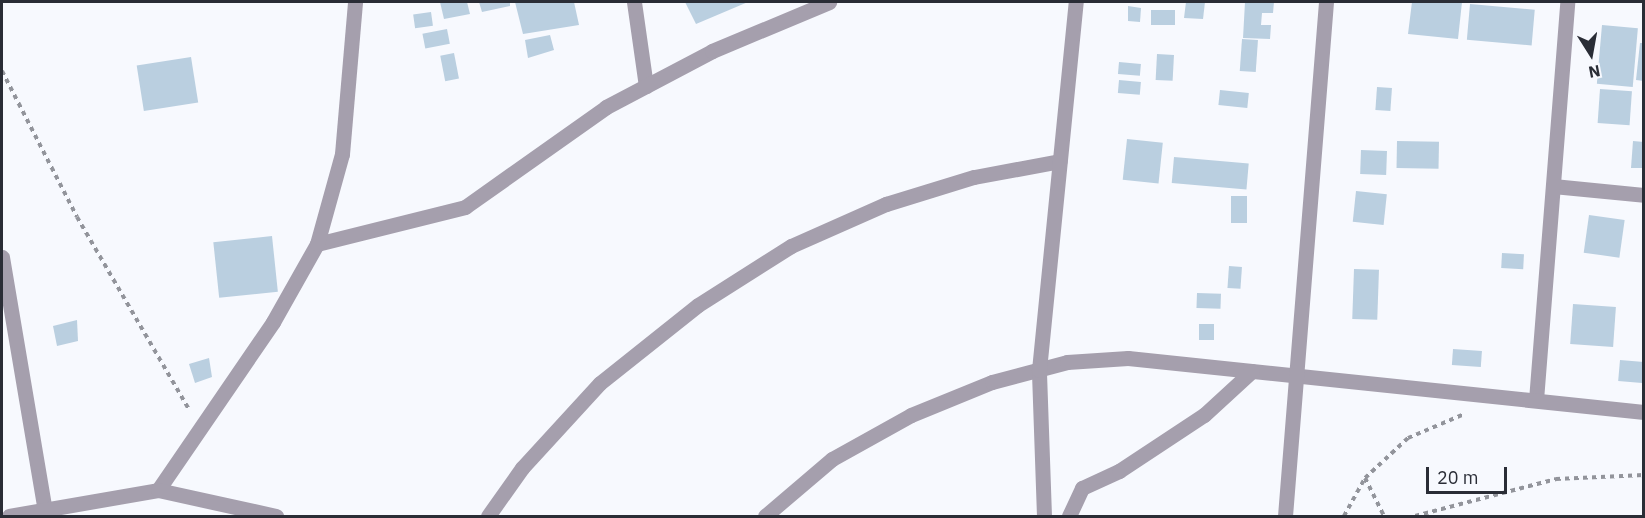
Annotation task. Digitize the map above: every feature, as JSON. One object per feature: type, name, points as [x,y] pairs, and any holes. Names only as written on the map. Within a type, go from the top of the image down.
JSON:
[{"type":"street","points":[[158,490],[198,427],[273,322],[317,244],[342,154],[355,2]]},
{"type":"street","points":[[634,2],[646,86]]},
{"type":"street","points":[[317,244],[465,207],[606,107],[646,86],[829,2]]},
{"type":"street","points":[[1044,516],[1039,370],[1076,2]]},
{"type":"street","points":[[1285,516],[1326,2]]},
{"type":"street","points":[[1536,400],[1567,2]]},
{"type":"street","points":[[488,516],[522,468],[600,383],[698,305],[791,246],[886,204],[975,177],[1060,161]]},
{"type":"street","points":[[1552,186],[1644,195]]},
{"type":"street","points":[[2,257],[4,285],[45,513]]},
{"type":"street","points":[[765,516],[832,459],[911,415],[1039,370],[1128,358],[1644,412]]},
{"type":"street","points":[[1069,516],[1082,488],[1119,471],[1204,415],[1252,371]]},
{"type":"street","points":[[9,516],[45,513],[158,490],[271,516]]},
{"type":"path","points":[[2,70],[47,163],[198,427]]},
{"type":"path","points":[[1344,516],[1365,478],[1408,438],[1466,413]]},
{"type":"path","points":[[1415,516],[1556,479],[1644,475]]},
{"type":"path","points":[[1365,478],[1384,516]]},
{"type":"building","points":[[440,2],[467,2],[470,14],[444,19]]},
{"type":"building","points":[[479,2],[510,2],[510,6],[482,12]]},
{"type":"building","points":[[515,2],[574,2],[579,25],[523,34]]},
{"type":"building","points":[[685,2],[748,2],[696,24]]},
{"type":"building","points":[[1186,2],[1205,2],[1203,19],[1184,18]]},
{"type":"building","points":[[1245,2],[1274,2],[1273,13],[1262,13],[1261,25],[1271,25],[1270,39],[1243,38]]},
{"type":"building","points":[[1412,2],[1462,2],[1458,39],[1408,34]]},
{"type":"building","points":[[1470,4],[1535,10],[1532,46],[1467,40]]},
{"type":"building","points":[[1128,6],[1141,8],[1140,22],[1128,21]]},
{"type":"building","points":[[1151,10],[1175,10],[1175,25],[1151,25]]},
{"type":"building","points":[[431,12],[433,26],[415,28],[413,15]]},
{"type":"building","points":[[1602,25],[1638,28],[1633,87],[1597,84]]},
{"type":"building","points":[[447,29],[450,44],[425,48],[422,34]]},
{"type":"building","points":[[550,35],[554,50],[528,58],[525,40]]},
{"type":"building","points":[[1242,39],[1258,40],[1256,72],[1240,71]]},
{"type":"building","points":[[1640,43],[1644,43],[1644,81],[1636,80]]},
{"type":"building","points":[[454,53],[459,79],[445,81],[440,56]]},
{"type":"building","points":[[1157,54],[1174,55],[1173,81],[1156,80]]},
{"type":"building","points":[[191,57],[198,102],[144,111],[137,66]]},
{"type":"building","points":[[1119,62],[1141,64],[1140,76],[1118,74]]},
{"type":"building","points":[[1119,80],[1141,82],[1140,95],[1118,93]]},
{"type":"building","points":[[1377,87],[1392,88],[1390,111],[1375,110]]},
{"type":"building","points":[[1600,89],[1632,91],[1630,125],[1598,123]]},
{"type":"building","points":[[1220,90],[1249,93],[1247,108],[1218,105]]},
{"type":"building","points":[[1127,139],[1163,143],[1159,184],[1123,180]]},
{"type":"building","points":[[1397,141],[1439,142],[1439,169],[1397,168]]},
{"type":"building","points":[[1633,141],[1644,142],[1644,168],[1631,168]]},
{"type":"building","points":[[1361,150],[1387,151],[1386,175],[1360,174]]},
{"type":"building","points":[[1174,157],[1249,164],[1246,189],[1172,183]]},
{"type":"building","points":[[1356,191],[1387,194],[1384,225],[1353,222]]},
{"type":"building","points":[[1231,196],[1247,196],[1247,223],[1231,223]]},
{"type":"building","points":[[1589,215],[1625,220],[1619,258],[1584,253]]},
{"type":"building","points":[[272,236],[278,292],[219,298],[213,242]]},
{"type":"building","points":[[1502,253],[1524,254],[1523,269],[1501,268]]},
{"type":"building","points":[[1229,266],[1242,267],[1240,289],[1227,288]]},
{"type":"building","points":[[1354,269],[1379,270],[1377,320],[1352,319]]},
{"type":"building","points":[[1197,293],[1221,294],[1220,309],[1196,308]]},
{"type":"building","points":[[1573,304],[1616,307],[1613,347],[1570,344]]},
{"type":"building","points":[[77,320],[78,341],[57,346],[53,326]]},
{"type":"building","points":[[1199,324],[1214,324],[1214,340],[1199,340]]},
{"type":"building","points":[[1453,349],[1482,351],[1481,367],[1452,365]]},
{"type":"building","points":[[209,358],[212,377],[195,383],[189,364]]},
{"type":"building","points":[[1620,360],[1644,362],[1642,383],[1618,381]]}]
